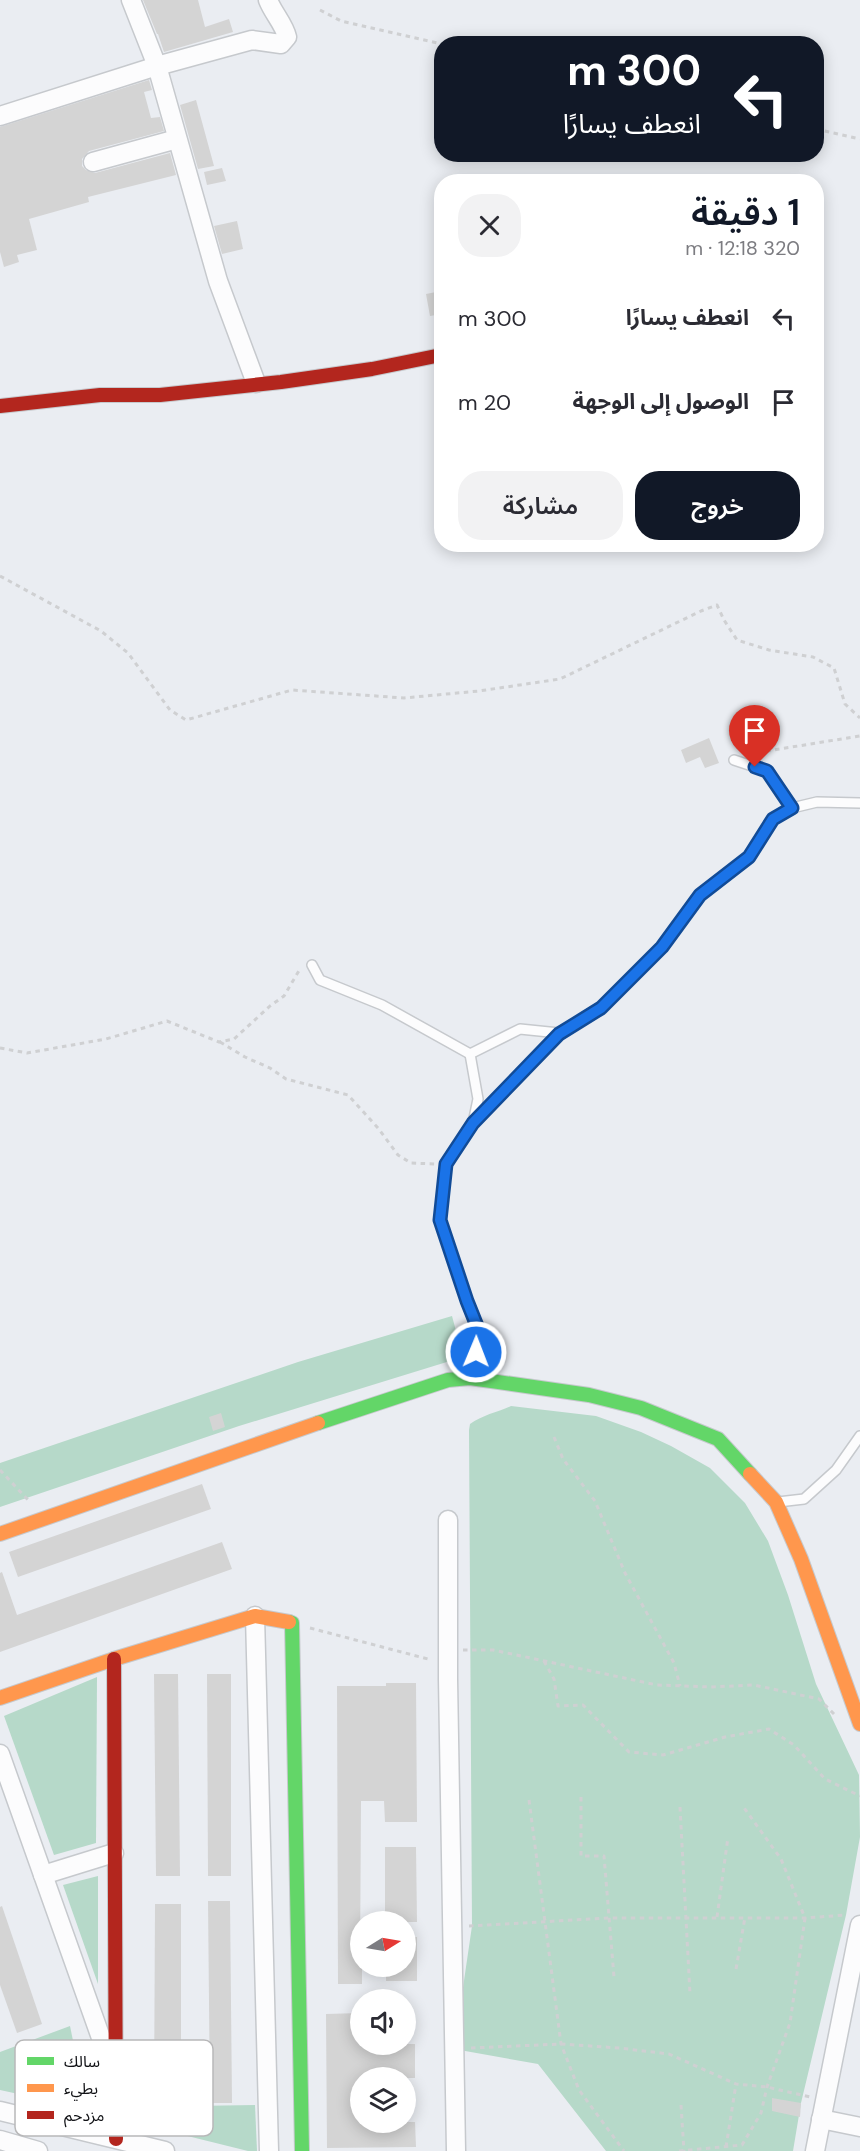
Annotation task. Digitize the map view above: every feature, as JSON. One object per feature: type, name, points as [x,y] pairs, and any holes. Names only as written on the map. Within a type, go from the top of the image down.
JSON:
[{"type":"street","points":[[131,0],[157,66],[218,281],[256,383]]},
{"type":"street","points":[[0,117],[157,66],[252,40],[281,44],[286,37],[285,30],[272,11],[268,0]]},
{"type":"street","points":[[93,162],[177,139]]},
{"type":"street","points":[[0,406],[100,395],[160,395],[281,382],[434,357]]},
{"type":"street","points":[[0,1534],[345,1413],[448,1380],[470,1378],[589,1395],[641,1408],[718,1439],[776,1503],[801,1559],[860,1724]]},
{"type":"street","points":[[448,1520],[456,2151]]},
{"type":"street","points":[[255,1616],[270,2151]]},
{"type":"street","points":[[0,1698],[114,1659],[255,1616],[292,1623],[302,2151]]},
{"type":"street","points":[[114,1659],[115,2040]]},
{"type":"street","points":[[0,1754],[102,2040]]},
{"type":"street","points":[[43,1875],[114,1853]]},
{"type":"street","points":[[814,2151],[822,2120],[853,1920]]},
{"type":"street","points":[[0,2111],[15,2115]]},
{"type":"street","points":[[822,2120],[860,2127]]},
{"type":"street","points":[[104,2136],[165,2151]]},
{"type":"street","points":[[0,2140],[34,2150]]},
{"type":"lane","points":[[739,761],[767,771],[792,808]]},
{"type":"lane","points":[[470,1378],[481,1336],[440,1220],[446,1164],[473,1123],[559,1034],[601,1008],[662,947],[700,895],[749,857],[773,819],[792,808],[817,802],[860,802]]},
{"type":"lane","points":[[312,965],[320,980],[382,1005],[470,1054]]},
{"type":"lane","points":[[470,1054],[520,1029],[559,1034]]},
{"type":"lane","points":[[470,1054],[478,1099],[473,1123]]},
{"type":"lane","points":[[776,1503],[804,1498],[836,1470],[860,1436]]},
{"type":"path","points":[[320,10],[341,21],[434,42]]},
{"type":"path","points":[[824,131],[860,139]]},
{"type":"path","points":[[0,576],[101,631],[128,653],[170,710],[186,720],[292,690],[404,698],[479,691],[560,679],[717,605],[737,640],[769,650],[813,657],[834,668],[845,704],[860,718]]},
{"type":"path","points":[[739,761],[767,751],[860,736]]},
{"type":"path","points":[[219,1042],[234,1039],[284,996],[303,964],[312,965]]},
{"type":"path","points":[[0,1048],[27,1053],[106,1038],[167,1021],[219,1042],[270,1068],[286,1079],[348,1095],[378,1128],[398,1155],[411,1163],[446,1164]]},
{"type":"path","points":[[554,1437],[563,1459],[595,1501],[625,1573],[674,1663],[680,1686]]},
{"type":"path","points":[[0,1470],[21,1491],[42,1519]]},
{"type":"path","points":[[292,1623],[428,1659],[448,1650],[493,1650],[657,1685],[711,1688],[754,1686],[819,1699],[835,1715]]},
{"type":"path","points":[[544,1661],[554,1679],[558,1706],[583,1705],[629,1752],[663,1755],[725,1737],[769,1729],[794,1745],[825,1779],[860,1796]]},
{"type":"path","points":[[581,1797],[581,1856],[604,1856],[614,1977]]},
{"type":"path","points":[[529,1800],[561,2044],[579,2090],[624,2151]]},
{"type":"path","points":[[679,2151],[742,2145],[761,2113],[766,2087],[790,2022],[805,1918],[781,1859],[742,1805]]},
{"type":"path","points":[[680,1807],[690,1994]]},
{"type":"path","points":[[717,1917],[728,1837]]},
{"type":"path","points":[[472,1926],[609,1918],[745,1917],[853,1920]]},
{"type":"path","points":[[736,1969],[745,1917]]},
{"type":"path","points":[[454,2049],[561,2044],[669,2054],[736,2084],[766,2087],[825,2100]]},
{"type":"path","points":[[726,2147],[736,2084]]},
{"type":"path","points":[[681,2105],[684,2151]]},
{"type":"green space","points":[[452,1316],[463,1357],[239,1426],[0,1507],[0,1463],[298,1362]]},
{"type":"green space","points":[[511,1406],[596,1416],[641,1432],[710,1468],[745,1503],[768,1541],[816,1684],[859,1775],[860,1837],[846,1915],[801,2103],[793,2151],[606,2151],[538,2064],[454,2049],[472,1926],[469,1430],[470,1424],[475,1421]]},
{"type":"green space","points":[[97,1677],[96,1843],[54,1855],[4,1716]]},
{"type":"green space","points":[[98,1876],[98,1984],[63,1885]]},
{"type":"green space","points":[[70,2026],[73,2040],[32,2040]]},
{"type":"green space","points":[[15,2046],[15,2093],[0,2090],[0,2052]]},
{"type":"green space","points":[[255,2105],[257,2151],[248,2151],[187,2136],[213,2136],[213,2106]]},
{"type":"building","points":[[143,0],[198,0],[205,27],[229,19],[233,32],[164,52]]},
{"type":"building","points":[[149,80],[152,90],[144,92],[151,118],[160,117],[164,131],[89,151],[82,159],[82,166],[95,173],[170,153],[176,175],[88,197],[89,202],[29,219],[37,250],[17,255],[19,262],[4,267],[0,252],[0,127]]},
{"type":"building","points":[[196,100],[214,166],[198,169],[180,105]]},
{"type":"building","points":[[222,168],[226,181],[207,185],[204,172]]},
{"type":"building","points":[[237,221],[243,249],[222,254],[214,226]]},
{"type":"building","points":[[434,292],[434,315],[430,316],[426,294]]},
{"type":"building","points":[[709,738],[719,763],[705,768],[700,757],[686,763],[681,750]]},
{"type":"building","points":[[221,1413],[225,1427],[213,1431],[209,1417]]},
{"type":"building","points":[[202,1484],[211,1509],[18,1577],[9,1552]]},
{"type":"building","points":[[222,1542],[232,1569],[0,1652],[0,1573],[2,1572],[17,1615]]},
{"type":"building","points":[[154,1674],[178,1674],[180,1876],[156,1876]]},
{"type":"building","points":[[207,1674],[231,1674],[231,1876],[208,1876]]},
{"type":"building","points":[[386,1683],[416,1683],[417,1822],[385,1822],[384,1801],[361,1801],[360,1911],[350,1911],[350,1977],[362,1977],[362,1984],[338,1984],[337,1686],[386,1686]]},
{"type":"building","points":[[385,1847],[416,1847],[417,1922],[416,1911],[385,1911]]},
{"type":"building","points":[[208,1901],[230,1901],[232,2103],[213,2103],[213,2040],[209,2040]]},
{"type":"building","points":[[155,1904],[181,1904],[181,2040],[154,2040]]},
{"type":"building","points":[[2,1906],[42,2024],[17,2033],[0,1985],[0,1907]]},
{"type":"building","points":[[417,1937],[417,1981],[386,1981],[386,1977],[416,1977]]},
{"type":"building","points":[[350,2013],[350,2055],[415,2055],[415,2067],[350,2067],[350,2133],[415,2133],[416,2147],[327,2148],[326,2014]]},
{"type":"building","points":[[772,2098],[801,2103],[800,2117],[772,2111]]},
{"type":"traffic: fast","points":[[318,1423],[448,1380],[470,1378],[589,1395],[641,1408],[718,1439],[750,1474]]},
{"type":"traffic: fast","points":[[289,1622],[292,1623],[302,2151]]},
{"type":"traffic: slow","points":[[0,1534],[318,1423]]},
{"type":"traffic: slow","points":[[750,1474],[776,1502],[801,1559],[860,1724]]},
{"type":"traffic: slow","points":[[0,1698],[114,1659],[255,1616],[289,1622]]},
{"type":"traffic: jam","points":[[0,406],[100,395],[160,395],[281,382],[372,369],[434,356]]},
{"type":"traffic: jam","points":[[114,1659],[116,2040]]},
{"type":"route","points":[[476,1352],[481,1336],[440,1220],[446,1164],[473,1123],[559,1034],[601,1008],[662,947],[700,895],[749,857],[773,819],[792,808],[767,771],[755,767]]}]
